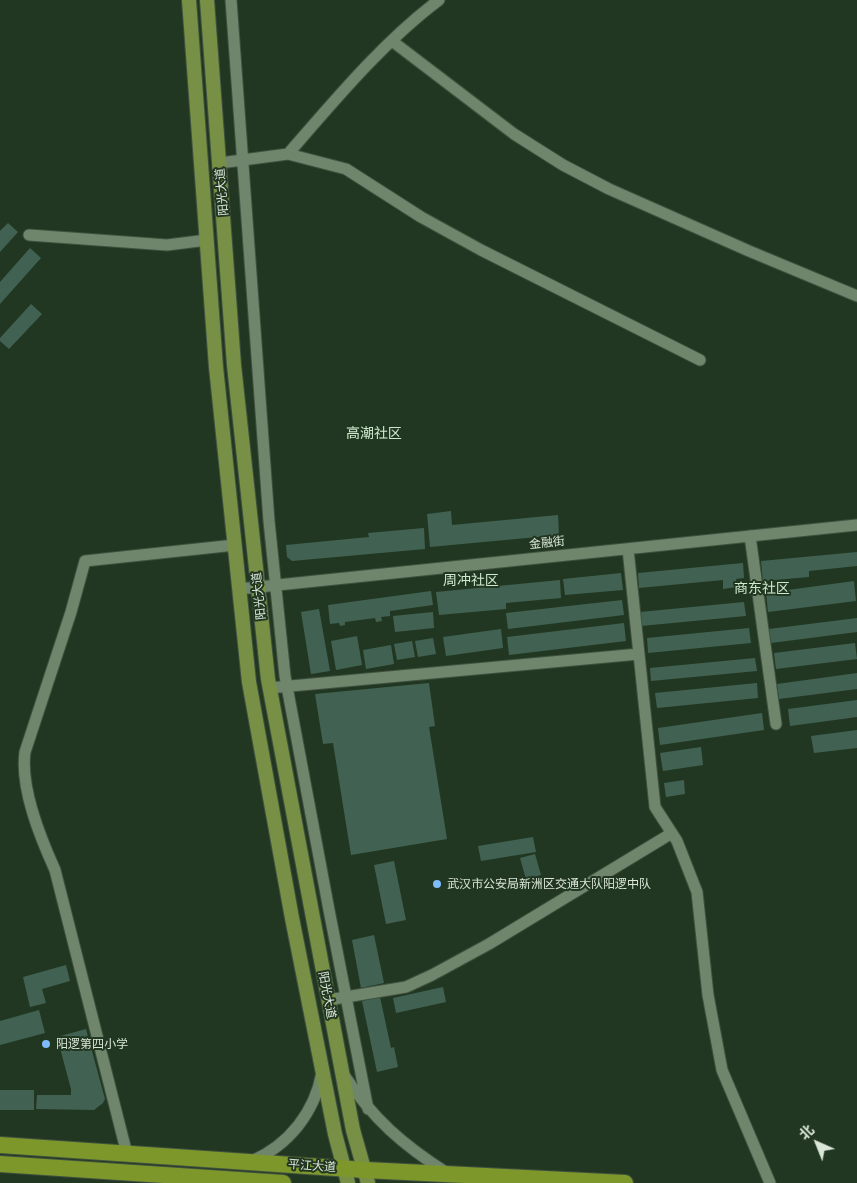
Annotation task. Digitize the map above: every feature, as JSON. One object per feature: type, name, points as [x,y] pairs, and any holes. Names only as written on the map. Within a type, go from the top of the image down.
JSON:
[{"type":"highway","name":"平江大道","points":[[0,1145],[250,1162],[345,1176],[448,1174],[625,1183]]},
{"type":"highway","name":"平江大道","points":[[0,1164],[148,1178],[283,1183]]},
{"type":"main road","name":"阳光大道","points":[[189,0],[216,367],[249,682],[291,908],[335,1134],[345,1176]]},
{"type":"main road","name":"阳光大道","points":[[208,0],[234,365],[269,688],[353,1130],[365,1176]]},
{"type":"street","points":[[232,0],[268,511],[287,686],[368,1109]]},
{"type":"street","points":[[288,154],[330,105],[412,22],[439,0]]},
{"type":"street","points":[[392,42],[514,134],[563,165],[609,189],[857,296]]},
{"type":"street","points":[[220,163],[288,154],[346,169],[421,217],[481,250],[700,360]]},
{"type":"street","points":[[29,235],[167,244],[207,240]]},
{"type":"street","name":"金融街","points":[[239,589],[857,525]]},
{"type":"street","points":[[750,536],[776,724]]},
{"type":"street","points":[[127,1154],[54,870],[42,841],[25,781],[25,752],[86,561],[235,545]]},
{"type":"street","points":[[628,549],[655,807],[678,841],[697,892],[708,995],[722,1070],[770,1183]]},
{"type":"street","points":[[269,688],[639,654]]},
{"type":"street","points":[[328,1000],[406,986],[432,975],[489,944],[672,833]]},
{"type":"street","points":[[250,1162],[262,1157],[283,1142],[300,1124],[315,1097],[322,1067]]},
{"type":"street","points":[[342,1074],[381,1123],[412,1150],[448,1174]]},
{"type":"building","points":[[8,223],[18,232],[0,252],[0,231]]},
{"type":"building","points":[[30,248],[41,258],[0,304],[0,282]]},
{"type":"building","points":[[31,304],[42,314],[9,349],[0,341],[0,338]]},
{"type":"building","points":[[451,511],[452,525],[558,515],[559,535],[430,547],[427,514]]},
{"type":"building","points":[[424,528],[425,549],[292,561],[287,557],[286,545],[369,537],[368,533]]},
{"type":"building","points":[[857,552],[857,566],[809,571],[809,577],[763,581],[761,561]]},
{"type":"building","points":[[743,563],[744,578],[736,579],[737,587],[723,589],[723,580],[639,588],[638,573]]},
{"type":"building","points":[[621,573],[623,590],[565,595],[563,579]]},
{"type":"building","points":[[560,580],[561,598],[506,603],[506,609],[439,615],[436,592]]},
{"type":"building","points":[[854,581],[856,601],[768,612],[766,593]]},
{"type":"building","points":[[431,591],[433,605],[390,611],[390,616],[381,617],[382,621],[376,622],[375,618],[345,622],[345,625],[340,626],[339,623],[330,624],[328,605]]},
{"type":"building","points":[[622,600],[624,615],[508,629],[506,613]]},
{"type":"building","points":[[744,602],[746,616],[641,626],[640,612]]},
{"type":"building","points":[[319,609],[330,671],[311,674],[301,612]]},
{"type":"building","points":[[433,612],[434,628],[395,632],[393,616]]},
{"type":"building","points":[[857,618],[857,632],[771,643],[769,629]]},
{"type":"building","points":[[624,623],[626,641],[509,655],[507,637]]},
{"type":"building","points":[[749,628],[751,643],[648,653],[647,638]]},
{"type":"building","points":[[501,629],[503,648],[446,656],[443,637]]},
{"type":"building","points":[[357,636],[362,665],[336,670],[331,641]]},
{"type":"building","points":[[433,638],[436,654],[418,657],[415,641]]},
{"type":"building","points":[[412,641],[415,657],[397,660],[394,644]]},
{"type":"building","points":[[855,643],[857,659],[776,669],[774,653]]},
{"type":"building","points":[[391,645],[394,664],[366,669],[363,650]]},
{"type":"building","points":[[755,658],[757,671],[651,681],[650,668]]},
{"type":"building","points":[[857,673],[857,689],[779,699],[777,684]]},
{"type":"building","points":[[429,683],[435,726],[429,727],[447,839],[351,855],[333,743],[323,744],[315,694]]},
{"type":"building","points":[[757,683],[758,698],[657,708],[655,693]]},
{"type":"building","points":[[857,700],[857,717],[790,726],[788,709]]},
{"type":"building","points":[[762,713],[764,730],[660,745],[658,728]]},
{"type":"building","points":[[857,730],[857,748],[814,753],[811,736]]},
{"type":"building","points":[[701,747],[703,765],[663,771],[660,753]]},
{"type":"building","points":[[684,780],[685,794],[666,797],[664,783]]},
{"type":"building","points":[[533,837],[536,852],[481,861],[478,846]]},
{"type":"building","points":[[535,854],[541,875],[526,879],[520,858]]},
{"type":"building","points":[[394,861],[406,920],[386,924],[374,865]]},
{"type":"building","points":[[374,935],[384,983],[361,988],[352,940]]},
{"type":"building","points":[[66,965],[70,981],[42,989],[46,1003],[30,1007],[23,977]]},
{"type":"building","points":[[443,987],[446,1002],[396,1013],[393,998]]},
{"type":"building","points":[[380,997],[391,1048],[394,1047],[398,1067],[377,1072],[362,1001]]},
{"type":"building","points":[[39,1010],[45,1033],[0,1045],[0,1021]]},
{"type":"building","points":[[86,1029],[105,1099],[103,1103],[94,1110],[36,1109],[37,1095],[71,1095],[57,1037]]},
{"type":"building","points":[[0,1090],[34,1090],[34,1110],[0,1110]]},
{"type":"place","name":"武汉市公安局新洲区交通大队阳逻中队","points":[[437,884]]},
{"type":"place","name":"阳逻第四小学","points":[[46,1044]]},
{"type":"district","name":"高潮社区","points":[[374,434]]},
{"type":"district","name":"周冲社区","points":[[471,581]]},
{"type":"district","name":"商东社区","points":[[762,589]]}]
